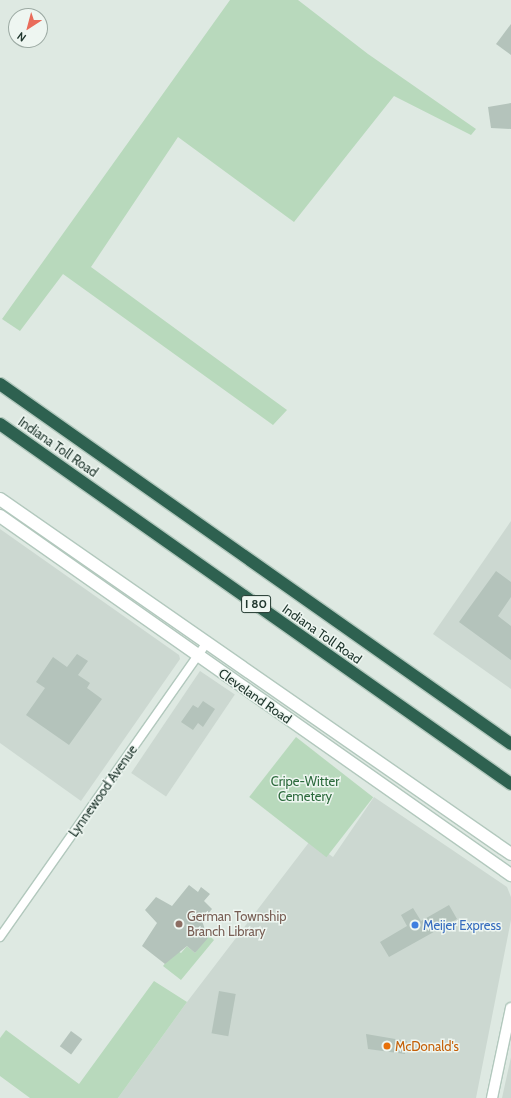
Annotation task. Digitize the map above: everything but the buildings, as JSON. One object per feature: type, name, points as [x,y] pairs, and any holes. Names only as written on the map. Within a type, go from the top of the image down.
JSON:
[{"type":"highway","name":"Indiana Toll Road","points":[[0,384],[511,744]]},
{"type":"highway","name":"Indiana Toll Road","points":[[0,424],[511,784]]},
{"type":"main road","name":"Cleveland Road","points":[[0,499],[205,645],[511,854]]},
{"type":"main road","name":"Cleveland Road","points":[[0,516],[511,875]]},
{"type":"street","name":"Lynnewood Avenue","points":[[0,937],[205,645]]},
{"type":"street","points":[[492,1098],[511,1008]]},
{"type":"shaded area","points":[[511,521],[511,689],[433,634]]},
{"type":"shaded area","points":[[0,529],[179,655],[180,659],[81,801],[0,743]]},
{"type":"shaded area","points":[[200,671],[235,694],[166,796],[131,773]]},
{"type":"shaded area","points":[[374,797],[507,887],[511,897],[511,920],[476,1098],[118,1098],[187,1002],[310,841],[333,857]]},
{"type":"shaded area","points":[[511,1057],[511,1098],[502,1098]]},
{"type":"green space","points":[[230,0],[298,0],[368,54],[476,129],[471,135],[394,96],[294,222],[178,137],[91,267],[287,410],[273,425],[63,274],[20,331],[2,319]]},
{"type":"green space","name":"Cripe-Witter Cemetery","points":[[296,737],[373,797],[326,857],[249,797]]},
{"type":"green space","points":[[208,934],[214,940],[181,980],[163,966],[176,950],[181,953],[187,946],[195,953]]},
{"type":"green space","points":[[154,981],[187,1002],[118,1098],[30,1098],[0,1076],[0,1038],[6,1030],[79,1084]]},
{"type":"place","name":"German Township Branch Library","points":[[179,924]]},
{"type":"place","name":"Meijer Express","points":[[415,925]]},
{"type":"place","name":"McDonald's","points":[[387,1046]]}]
